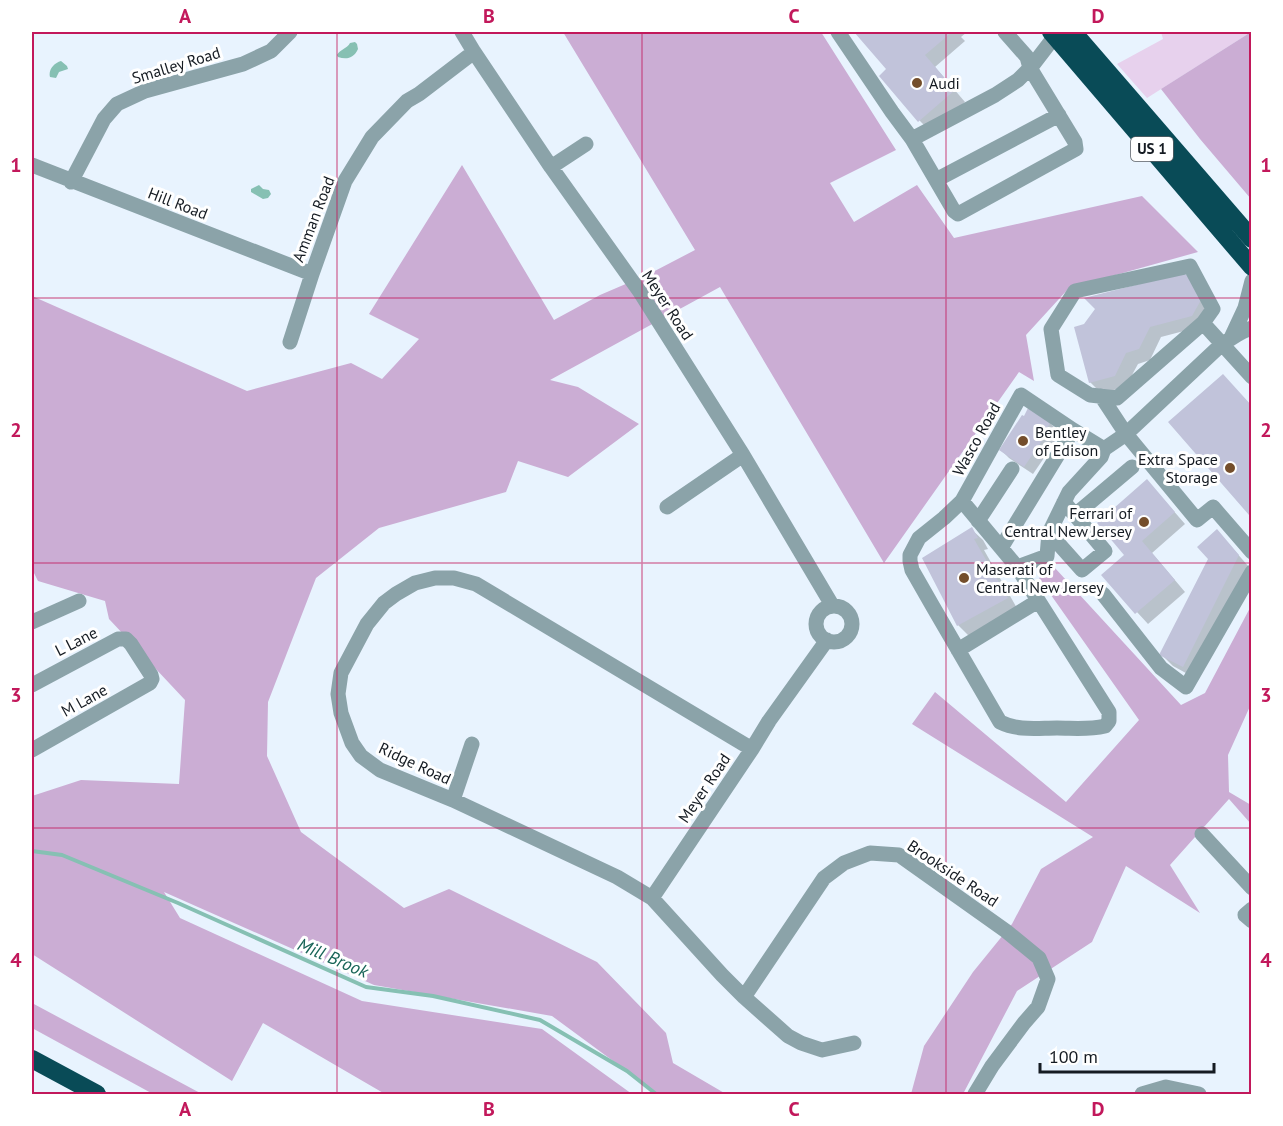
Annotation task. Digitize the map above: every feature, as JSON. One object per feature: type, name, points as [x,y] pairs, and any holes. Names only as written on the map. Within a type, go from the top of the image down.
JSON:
[{"type":"highway","name":"US 1","points":[[1073,32],[1251,239]]},
{"type":"highway","name":"US 1","points":[[1053,34],[1251,267]]},
{"type":"highway","points":[[32,1059],[97,1095]]},
{"type":"street","name":"Smalley Road","points":[[71,182],[104,118],[117,104],[145,91],[243,64],[271,51],[290,32]]},
{"type":"street","name":"Meyer Road","points":[[462,32],[551,167],[640,292],[743,455],[832,605],[848,612],[852,623],[849,635],[844,639],[827,640],[769,721],[652,898]]},
{"type":"street","points":[[838,32],[912,139],[954,211],[958,214],[1076,149],[1075,142],[1030,68],[1027,57],[1005,32]]},
{"type":"street","points":[[912,139],[995,95],[1018,80],[1030,68],[1053,34]]},
{"type":"street","name":"Amman Road","points":[[290,342],[345,181],[372,137],[407,101],[474,52]]},
{"type":"street","points":[[936,180],[1059,115]]},
{"type":"street","points":[[551,167],[586,144]]},
{"type":"street","name":"Hill Road","points":[[32,165],[312,274]]},
{"type":"street","points":[[1190,266],[1212,309],[1203,323],[1117,398],[1090,395],[1058,375],[1051,328],[1075,291],[1190,266]]},
{"type":"street","points":[[1226,342],[1245,308],[1251,281]]},
{"type":"street","points":[[1203,323],[1226,342],[1251,377]]},
{"type":"street","points":[[1017,567],[1047,556],[1049,534],[1069,492],[1101,457],[1104,449],[1126,434],[1226,342],[1251,328]]},
{"type":"street","name":"Wasco Road","points":[[958,650],[1000,722],[1008,726],[1075,730],[1105,726],[1109,721],[1109,712],[1017,567],[962,501],[1021,395],[1104,449]]},
{"type":"street","points":[[1101,396],[1126,434],[1197,520],[1213,507],[1251,552]]},
{"type":"street","points":[[1001,548],[1073,430]]},
{"type":"street","points":[[667,507],[743,455]]},
{"type":"street","points":[[1075,515],[1132,467]]},
{"type":"street","points":[[978,521],[1012,469]]},
{"type":"street","points":[[962,501],[919,538],[910,555],[912,570],[958,650],[1038,601]]},
{"type":"street","points":[[1049,534],[1082,570],[1105,551],[1064,502]]},
{"type":"street","points":[[1103,594],[1161,668],[1186,687],[1251,572]]},
{"type":"street","name":"Ridge Road","points":[[752,749],[476,584],[454,578],[435,578],[415,583],[384,603],[368,624],[341,673],[338,694],[341,713],[352,743],[361,756],[380,770],[453,800],[617,877],[652,898],[744,998],[788,1036],[822,1050],[854,1043]]},
{"type":"street","points":[[32,622],[79,601]]},
{"type":"street","points":[[827,640],[818,632],[816,621],[821,610],[832,605]]},
{"type":"street","name":"L Lane","points":[[32,685],[118,639],[126,639],[131,644],[153,679]]},
{"type":"street","name":"M Lane","points":[[32,750],[150,683],[153,679]]},
{"type":"street","points":[[453,800],[472,744]]},
{"type":"street","points":[[1202,834],[1251,888]]},
{"type":"street","name":"Brookside Road","points":[[744,998],[824,878],[844,863],[870,853],[899,855],[1040,958],[1048,979],[1038,1007],[992,1066],[975,1095]]},
{"type":"street","points":[[1251,909],[1245,915],[1251,921]]},
{"type":"street","points":[[1142,1095],[1166,1087],[1198,1095]]},
{"type":"shaded area","points":[[563,32],[821,32],[896,150],[830,183],[854,222],[917,185],[954,238],[1142,196],[1198,252],[1069,288],[1026,335],[1034,381],[1019,372],[884,563],[720,287],[550,380],[578,387],[639,424],[568,477],[518,461],[506,492],[379,528],[316,578],[268,702],[267,756],[301,832],[404,908],[449,889],[597,962],[666,1033],[673,1063],[726,1094],[658,1094],[552,1016],[374,985],[164,892],[180,918],[362,1001],[542,1029],[632,1094],[385,1094],[263,1023],[232,1081],[32,954],[32,796],[81,780],[179,784],[185,700],[109,619],[105,601],[38,581],[32,569],[32,296],[247,391],[351,363],[382,379],[419,339],[369,314],[462,165],[554,320],[600,295],[649,274],[695,250]]},
{"type":"shaded area","points":[[1161,32],[1251,32],[1147,98],[1117,64],[1163,39]]},
{"type":"shaded area","points":[[1252,32],[1251,199],[1161,89]]},
{"type":"shaded area","points":[[355,42],[358,49],[352,56],[338,57],[340,51]]},
{"type":"shaded area","points":[[61,61],[68,69],[59,72],[56,78],[50,77],[52,67]]},
{"type":"shaded area","points":[[259,185],[269,190],[271,194],[268,198],[263,199],[251,192],[251,189]]},
{"type":"shaded area","points":[[1055,568],[1181,705],[1205,693],[1251,606],[1251,704],[1228,755],[1229,792],[1251,805],[1251,824],[1229,799],[1170,865],[1200,913],[1126,866],[1092,942],[1017,991],[963,1094],[911,1094],[924,1046],[973,972],[1012,924],[1041,869],[1093,837],[912,724],[935,692],[1066,802],[1139,720],[1039,578]]},
{"type":"shaded area","points":[[32,1003],[202,1094],[153,1094],[32,1028]]},
{"type":"building","name":"Audi","points":[[854,32],[952,32],[925,55],[955,90],[918,122],[879,76],[886,69]]},
{"type":"building","points":[[1183,273],[1196,280],[1201,300],[1192,316],[1150,327],[1139,349],[1126,353],[1115,376],[1089,383],[1074,327],[1084,324],[1095,309],[1084,298]]},
{"type":"building","name":"Extra Space Storage","points":[[1223,374],[1252,406],[1252,513],[1249,515],[1168,422]]},
{"type":"building","name":"Bentley of Edison","points":[[1028,408],[1051,422],[1045,431],[1048,432],[1024,467],[999,450]]},
{"type":"building","points":[[1147,479],[1175,512],[1142,541],[1175,580],[1135,614],[1101,575],[1124,555],[1097,523]]},
{"type":"building","name":"Maserati of Central New Jersey","points":[[972,527],[978,538],[974,539],[1008,598],[957,626],[922,558]]},
{"type":"building","points":[[1217,529],[1239,555],[1183,667],[1159,655],[1208,559],[1197,547]]},
{"type":"waterway","name":"Mill Brook","points":[[32,851],[62,855],[178,903],[366,987],[433,996],[540,1020],[627,1071],[656,1094]]},
{"type":"place","name":"Audi","points":[[917,83]]},
{"type":"place","name":"Bentley of Edison","points":[[1023,441]]},
{"type":"place","name":"Extra Space Storage","points":[[1230,468]]},
{"type":"place","name":"Ferrari of Central New Jersey","points":[[1144,522]]},
{"type":"place","name":"Maserati of Central New Jersey","points":[[964,578]]}]
